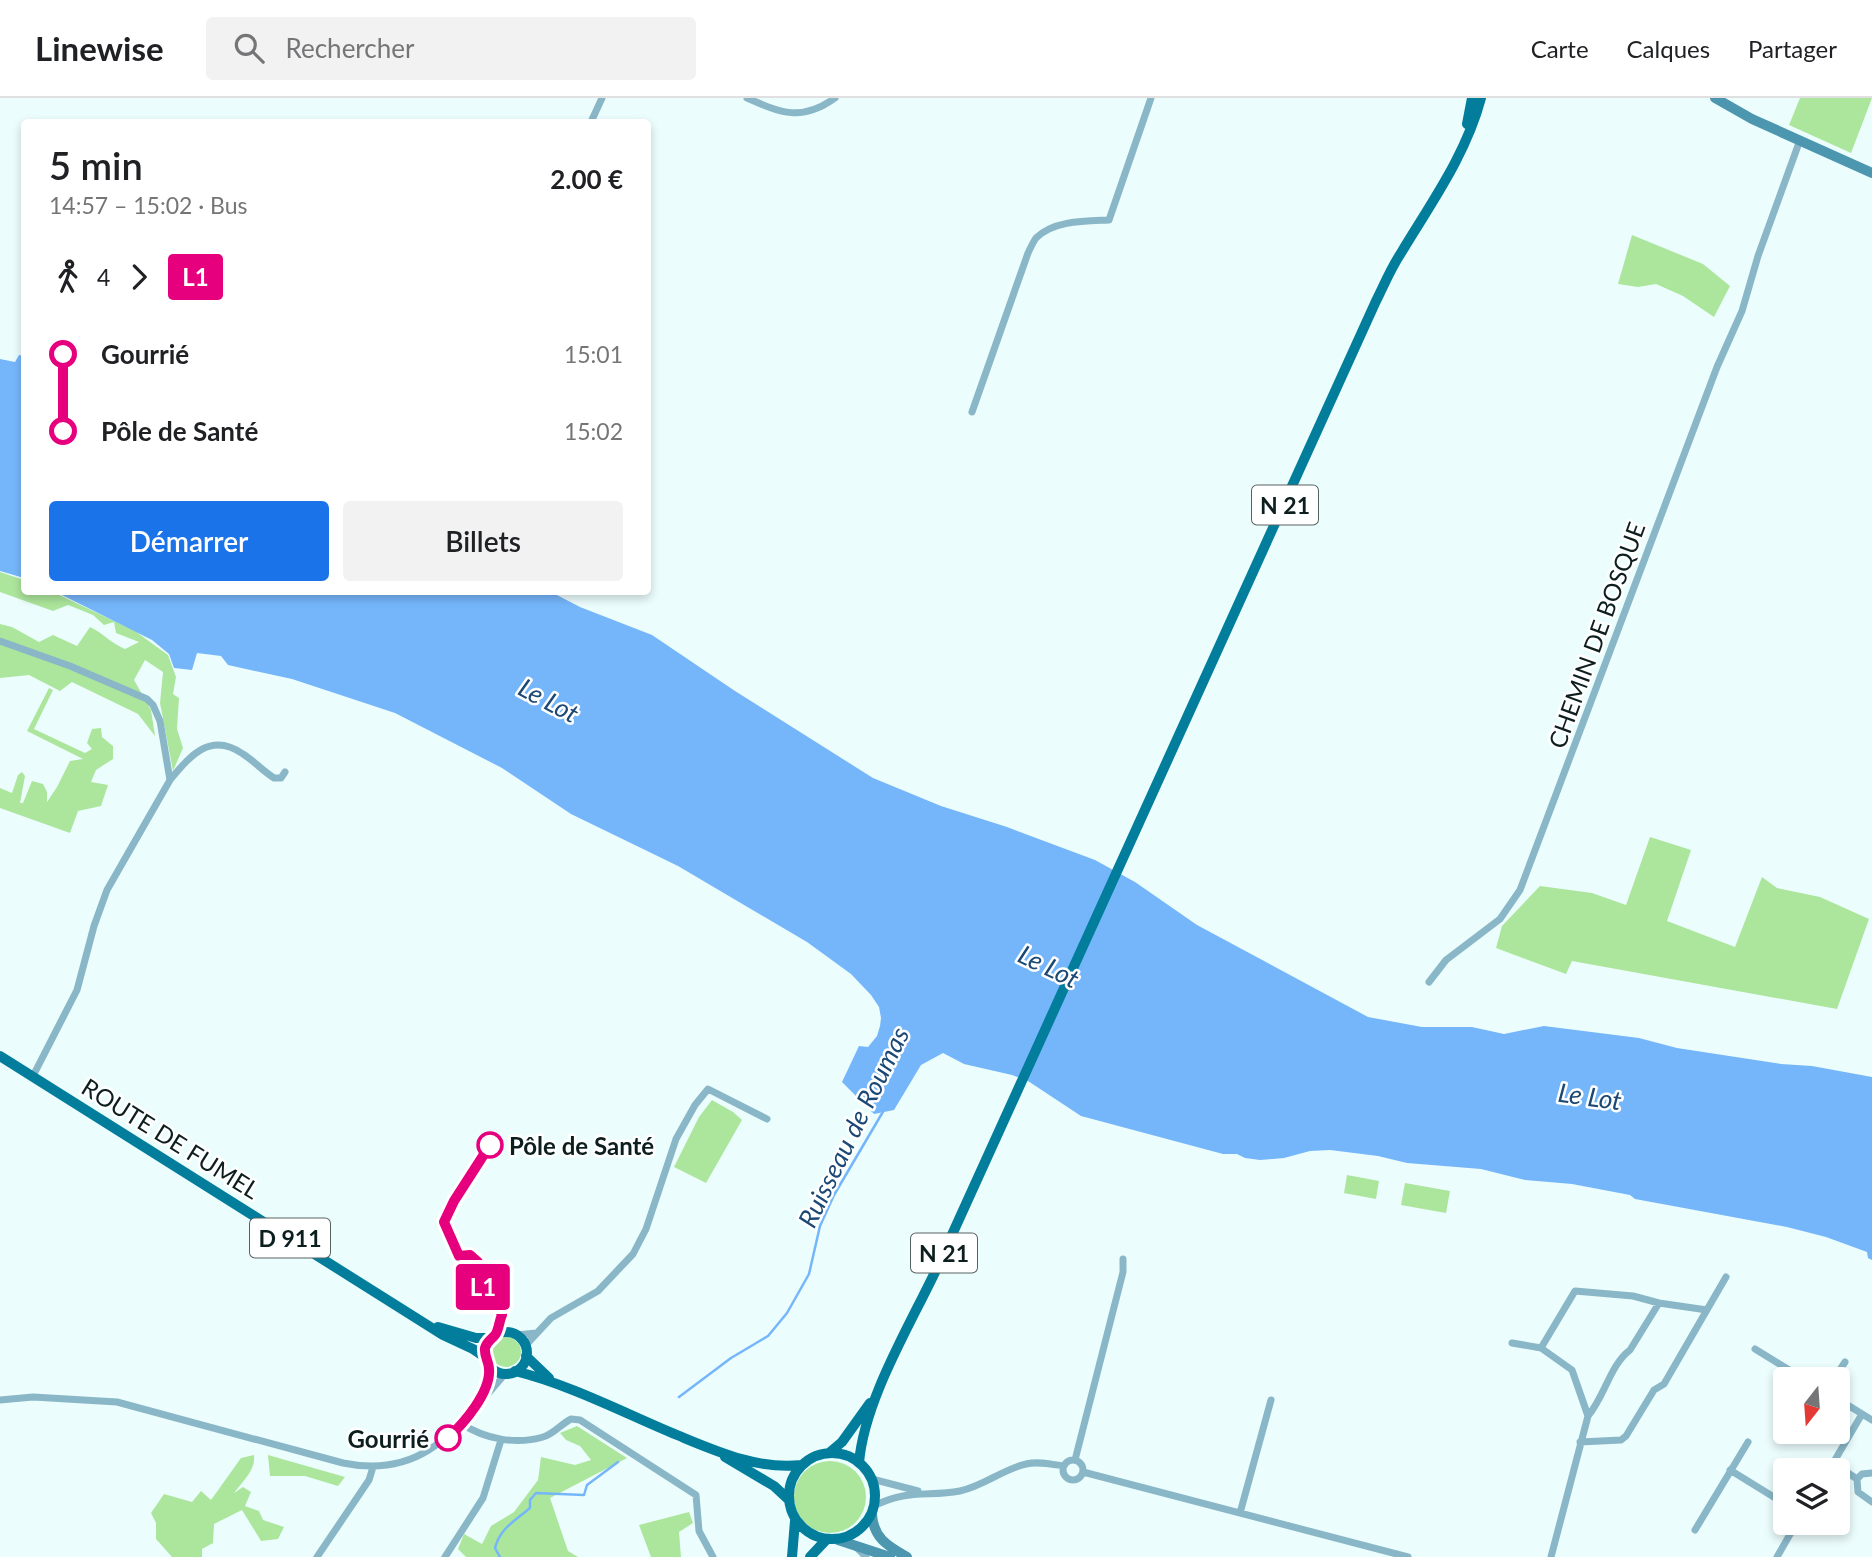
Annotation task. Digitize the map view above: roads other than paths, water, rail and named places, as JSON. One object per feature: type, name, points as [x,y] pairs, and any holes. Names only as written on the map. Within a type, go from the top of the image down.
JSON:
[{"type":"main road","name":"N 21","points":[[1462,147],[1472,98]]},
{"type":"main road","name":"N 21","points":[[859,1463],[861,1438],[878,1392],[1376,302],[1400,255],[1437,198],[1477,113],[1481,98]]},
{"type":"main road","points":[[1715,98],[1752,119],[1872,173]]},
{"type":"main road","name":"ROUTE DE FUMEL","points":[[0,1056],[443,1335],[473,1349],[487,1361]]},
{"type":"main road","name":"ROUTE DE FUMEL","points":[[425,1323],[476,1338],[491,1338]]},
{"type":"main road","points":[[563,1388],[537,1368],[517,1335],[501,1332],[487,1343],[487,1361],[496,1371],[511,1372],[563,1388],[711,1449],[764,1465],[801,1465]]},
{"type":"main road","points":[[511,1372],[523,1365],[526,1351]]},
{"type":"main road","name":"N 21","points":[[829,1453],[842,1442],[878,1392]]},
{"type":"main road","points":[[711,1449],[774,1486],[788,1499]]},
{"type":"main road","points":[[793,1557],[795,1521],[788,1499],[789,1486],[801,1465],[829,1453],[850,1457],[859,1463],[872,1479],[875,1532],[890,1555]]},
{"type":"main road","points":[[810,1557],[832,1540],[859,1530],[873,1510]]},
{"type":"main road","points":[[795,1521],[804,1530],[832,1540],[907,1557]]},
{"type":"street","points":[[592,119],[602,98]]},
{"type":"street","points":[[747,98],[788,113],[804,113],[823,107],[835,98]]},
{"type":"street","points":[[972,412],[1036,238],[1051,228],[1077,221],[1109,219],[1151,98]]},
{"type":"street","name":"CHEMIN DE BOSQUE","points":[[1429,982],[1446,960],[1500,919],[1520,890],[1543,836],[1712,380],[1742,311],[1800,140]]},
{"type":"street","points":[[0,641],[147,699],[153,705],[160,721],[170,780]]},
{"type":"street","points":[[33,1076],[76,990],[107,890],[170,780],[196,751],[215,746],[235,749],[274,778],[281,778],[285,772]]},
{"type":"street","points":[[526,1351],[537,1333],[551,1318],[598,1291],[633,1254],[653,1210],[676,1139],[695,1105],[708,1089],[768,1119]]},
{"type":"street","points":[[1076,1460],[1123,1272],[1123,1259]]},
{"type":"street","points":[[1580,1442],[1621,1440],[1626,1436],[1654,1390],[1664,1384],[1726,1277]]},
{"type":"street","points":[[1541,1348],[1575,1291],[1633,1296],[1707,1310]]},
{"type":"street","points":[[1551,1557],[1588,1416],[1623,1356],[1630,1350],[1659,1303]]},
{"type":"street","points":[[517,1335],[537,1333]]},
{"type":"street","points":[[1512,1343],[1541,1348],[1572,1370],[1588,1416]]},
{"type":"street","points":[[1755,1349],[1784,1367]]},
{"type":"street","points":[[474,1409],[488,1380],[487,1361]]},
{"type":"street","points":[[1841,1367],[1844,1362]]},
{"type":"street","points":[[0,1400],[33,1396],[117,1402],[343,1463],[373,1466],[392,1464],[432,1449],[462,1424],[511,1372]]},
{"type":"street","points":[[1240,1513],[1271,1400]]},
{"type":"street","points":[[1850,1406],[1872,1420]]},
{"type":"street","points":[[1836,1458],[1862,1414]]},
{"type":"street","points":[[462,1424],[501,1440],[543,1437],[571,1419],[580,1420],[696,1496],[699,1531],[713,1557]]},
{"type":"street","points":[[445,1557],[483,1498],[501,1440]]},
{"type":"street","points":[[1695,1530],[1748,1442]]},
{"type":"street","points":[[1076,1460],[1083,1466],[1083,1472],[1077,1479],[1070,1480],[1063,1473],[1064,1466],[1067,1462],[1076,1460]]},
{"type":"street","points":[[873,1510],[898,1496],[960,1491],[1024,1464],[1040,1462],[1064,1466]]},
{"type":"street","points":[[317,1557],[369,1479],[373,1466]]},
{"type":"street","points":[[1730,1471],[1773,1497]]},
{"type":"street","points":[[1083,1472],[1408,1557]]},
{"type":"street","points":[[1872,1473],[1862,1474],[1857,1479],[1858,1492],[1872,1502]]},
{"type":"street","points":[[1850,1476],[1857,1479]]},
{"type":"street","points":[[872,1479],[925,1493]]},
{"type":"street","points":[[1780,1556],[1790,1535]]},
{"type":"street","points":[[855,1545],[866,1557]]},
{"type":"street","points":[[1366,1557],[1369,1547]]},
{"type":"water","points":[[21,355],[21,577],[0,571],[0,359],[15,362]]},
{"type":"water","name":"Le Lot","points":[[62,595],[557,595],[652,635],[873,778],[941,806],[1095,860],[1135,882],[1197,925],[1368,1017],[1422,1027],[1472,1027],[1504,1034],[1544,1026],[1639,1038],[1677,1048],[1872,1077],[1872,1260],[1868,1258],[1867,1252],[1787,1227],[1635,1199],[1630,1195],[1572,1184],[1525,1180],[1481,1169],[1407,1163],[1330,1150],[1260,1160],[1237,1154],[1223,1154],[1081,1116],[1028,1081],[964,1064],[943,1053],[921,1065],[894,1110],[874,1114],[842,1082],[859,1046],[868,1047],[877,1036],[881,1018],[879,1007],[851,974],[807,942],[678,866],[571,814],[502,768],[395,713],[292,679],[228,665],[221,656],[197,653],[192,670],[174,668],[169,654],[152,640]]},
{"type":"waterway","name":"Ruisseau de Roumas","points":[[679,1397],[731,1358],[768,1336],[787,1313],[809,1274],[820,1226],[834,1195],[884,1110]]},
{"type":"waterway","name":"Ruisseau de Roumas","points":[[500,1557],[495,1548],[500,1535],[530,1508],[530,1500],[536,1493],[584,1495],[587,1485],[618,1462]]},
{"type":"place","name":"Pôle de Santé","points":[[490,1145]]},
{"type":"place","name":"Gourrié","points":[[448,1438]]}]
